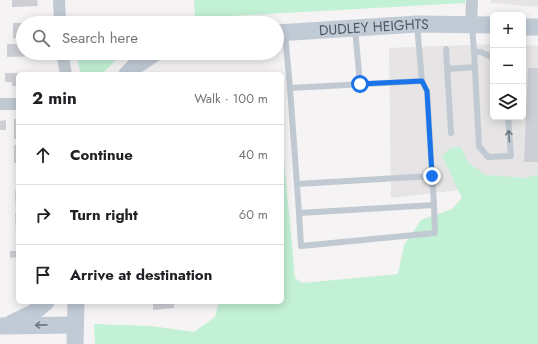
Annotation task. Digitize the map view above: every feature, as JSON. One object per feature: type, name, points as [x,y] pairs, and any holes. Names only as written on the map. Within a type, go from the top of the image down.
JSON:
[{"type":"main road","name":"DUDLEY HEIGHTS","points":[[284,33],[417,24],[490,25]]},
{"type":"main road","points":[[526,26],[538,27]]},
{"type":"main road","points":[[129,72],[144,60]]},
{"type":"main road","points":[[3,326],[33,312],[43,304]]},
{"type":"main road","points":[[75,343],[76,304]]},
{"type":"main road","points":[[3,326],[75,325]]},
{"type":"street","points":[[59,0],[60,16]]},
{"type":"street","points":[[471,24],[472,0]]},
{"type":"street","points":[[63,60],[66,72]]},
{"type":"street","points":[[0,104],[16,104]]},
{"type":"lane","points":[[284,51],[290,88],[301,246],[435,233],[427,91],[422,81],[417,24]]},
{"type":"lane","points":[[471,24],[479,146],[488,157],[511,156],[508,120]]},
{"type":"lane","points":[[355,29],[360,84]]},
{"type":"lane","points":[[446,49],[451,133]]},
{"type":"lane","points":[[474,52],[481,52],[490,56]]},
{"type":"lane","points":[[448,69],[475,67]]},
{"type":"lane","points":[[290,88],[422,81]]},
{"type":"lane","points":[[297,184],[432,176]]},
{"type":"lane","points":[[299,213],[434,204]]},
{"type":"shaded area","points":[[491,0],[538,0],[538,7],[491,3]]},
{"type":"shaded area","points":[[490,44],[490,120],[526,120],[526,45],[538,46],[538,181],[391,198],[389,48]]},
{"type":"green space","points":[[194,0],[465,0],[465,3],[231,16],[195,16]]},
{"type":"green space","points":[[78,60],[116,60],[104,72],[80,72]]},
{"type":"green space","points":[[461,147],[468,162],[485,175],[524,178],[538,175],[538,344],[95,344],[94,324],[151,326],[194,332],[215,317],[218,304],[284,304],[284,160],[295,278],[302,283],[398,274],[404,245],[421,220],[452,209],[462,198],[442,156],[451,148]]},
{"type":"building","points":[[12,0],[37,0],[38,6],[12,7]]},
{"type":"building","points":[[13,23],[16,23],[16,38],[13,38]]},
{"type":"building","points":[[7,44],[16,44],[16,57],[7,57]]},
{"type":"building","points":[[528,68],[538,68],[538,162],[524,162]]},
{"type":"building","points":[[5,73],[16,73],[16,86],[12,86],[12,82],[5,82]]},
{"type":"building","points":[[14,119],[16,119],[16,139],[14,139]]},
{"type":"building","points":[[6,120],[6,130],[0,130],[0,121]]},
{"type":"building","points":[[16,144],[16,163],[14,163],[14,145]]},
{"type":"building","points":[[10,251],[16,251],[16,257],[10,258]]},
{"type":"building","points":[[153,304],[174,304],[174,308],[153,310]]},
{"type":"route","points":[[360,84],[422,81],[427,91],[432,176]]}]
